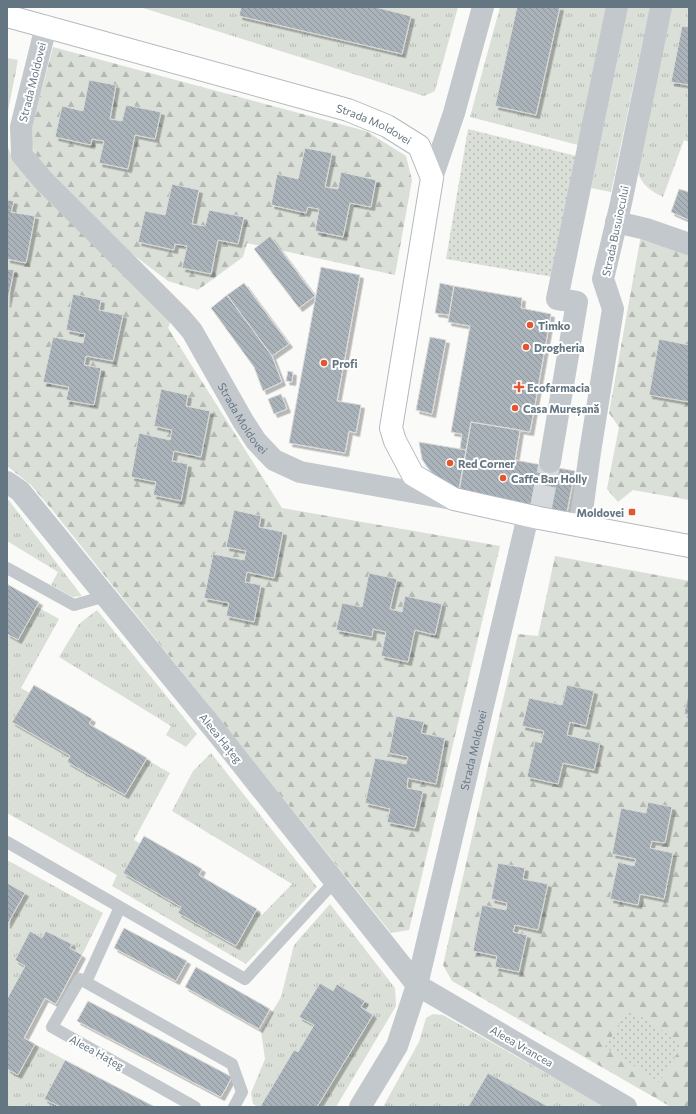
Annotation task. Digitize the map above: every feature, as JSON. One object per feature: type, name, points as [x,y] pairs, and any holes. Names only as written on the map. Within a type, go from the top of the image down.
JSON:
[{"type":"street","points":[[432,178],[454,113],[483,7]]},
{"type":"street","points":[[549,464],[577,302],[557,299],[617,7]]},
{"type":"street","name":"Strada Busuiocului","points":[[580,526],[590,452],[613,309],[603,279],[661,7]]},
{"type":"street","name":"Strada Moldovei","points":[[7,16],[348,110],[388,126],[419,146],[432,178],[391,428],[395,441],[413,475],[454,499]]},
{"type":"street","name":"Strada Moldovei","points":[[46,26],[21,127],[22,155],[42,179],[180,317],[192,331],[256,441],[274,460],[300,472],[454,499],[537,511],[580,526],[689,546]]},
{"type":"street","points":[[616,222],[646,229],[689,244]]},
{"type":"street","name":"Aleea Hațeg","points":[[7,482],[20,491],[106,596],[417,985]]},
{"type":"street","name":"Strada Moldovei","points":[[360,1107],[397,1046],[408,1018],[537,511]]},
{"type":"street","name":"Aleea Vrancea","points":[[417,985],[626,1107]]},
{"type":"lane","points":[[7,568],[74,605],[106,596]]},
{"type":"lane","points":[[7,842],[246,978],[335,881]]},
{"type":"lane","points":[[120,907],[86,982],[232,1064],[242,1092],[234,1107]]},
{"type":"lane","name":"Aleea Hațeg","points":[[86,982],[80,979],[52,1026],[195,1107]]},
{"type":"green space","points":[[140,7],[458,7],[435,91],[424,96]]},
{"type":"green space","points":[[500,7],[607,7],[578,145],[470,117]]},
{"type":"green space","points":[[628,7],[650,7],[611,192],[591,188]]},
{"type":"green space","points":[[671,7],[689,7],[689,142],[684,140],[663,197],[652,191],[644,184],[639,175],[635,162]]},
{"type":"green space","points":[[53,47],[366,131],[406,156],[412,180],[395,275],[247,243],[243,257],[198,290],[168,281],[119,244],[50,176],[34,152],[30,135]]},
{"type":"green space","points":[[7,58],[18,60],[7,116]]},
{"type":"green space","points":[[468,129],[576,156],[553,277],[446,259]]},
{"type":"green space","points":[[7,145],[11,155],[176,308],[168,328],[282,508],[500,546],[409,930],[391,933],[53,511],[31,485],[7,466]]},
{"type":"green space","points":[[641,235],[689,253],[689,500],[633,490],[618,502],[607,489],[619,427],[609,413]]},
{"type":"green space","points":[[7,498],[82,596],[73,597],[51,585],[58,572],[7,541]]},
{"type":"green space","points":[[555,556],[689,581],[689,1107],[671,1107],[452,981],[443,965],[518,634],[538,636]]},
{"type":"green space","points":[[7,590],[59,619],[21,688],[170,773],[134,840],[262,915],[292,884],[172,811],[193,771],[211,753],[317,887],[246,964],[112,886],[117,875],[7,813]]},
{"type":"green space","points":[[97,610],[197,734],[186,747],[166,735],[171,726],[59,657],[79,624]]},
{"type":"green space","points":[[7,860],[103,913],[82,955],[70,948],[71,944],[46,931],[42,938],[30,932],[15,960],[25,966],[7,999]]},
{"type":"green space","points":[[330,904],[395,988],[396,1006],[336,1107],[258,1107],[253,1104],[251,1093],[265,1059],[261,1031],[281,997],[294,945]]},
{"type":"green space","points":[[629,1009],[683,1044],[659,1082],[605,1047]]},
{"type":"green space","points":[[433,1014],[443,1015],[606,1107],[383,1107],[419,1042],[426,1018]]},
{"type":"green space","points":[[35,1044],[65,1060],[44,1098],[61,1107],[7,1107],[7,1069],[18,1074]]},
{"type":"building","points":[[241,7],[375,7],[411,16],[402,54],[239,16]]},
{"type":"building","points":[[517,7],[560,7],[536,115],[495,106]]},
{"type":"building","points":[[682,26],[689,27],[689,85],[671,82]]},
{"type":"building","points":[[89,80],[116,85],[110,119],[122,121],[126,105],[161,112],[155,139],[135,135],[128,169],[99,163],[104,141],[92,139],[91,145],[55,137],[62,106],[83,111]]},
{"type":"building","points":[[305,148],[332,153],[325,187],[338,189],[341,172],[376,180],[371,207],[350,203],[343,237],[315,231],[319,209],[308,207],[306,213],[271,205],[277,174],[298,179]]},
{"type":"building","points":[[172,184],[199,190],[192,224],[205,226],[209,210],[244,217],[238,244],[218,240],[211,274],[182,268],[187,246],[175,244],[174,250],[138,242],[145,211],[165,215]]},
{"type":"building","points":[[679,189],[689,192],[689,220],[671,212]]},
{"type":"building","points":[[7,200],[14,201],[11,212],[35,216],[26,263],[7,259]]},
{"type":"building","points":[[270,236],[315,296],[299,308],[254,249]]},
{"type":"building","name":"Profi","points":[[321,267],[360,275],[337,401],[361,405],[356,433],[349,431],[345,453],[289,443]]},
{"type":"building","points":[[7,269],[14,270],[7,304]]},
{"type":"building","points":[[244,283],[289,344],[272,356],[227,295]]},
{"type":"building","points":[[440,283],[454,286],[449,315],[435,313]]},
{"type":"building","points":[[454,286],[522,298],[521,308],[551,314],[530,432],[471,422],[466,450],[460,449],[462,434],[451,432],[470,326],[448,322]]},
{"type":"building","points":[[73,294],[101,300],[99,310],[123,315],[113,361],[86,356],[84,365],[101,368],[94,405],[66,400],[69,387],[43,382],[53,337],[83,343],[85,334],[66,330]]},
{"type":"building","points":[[227,295],[272,356],[282,382],[263,391],[254,367],[211,308]]},
{"type":"building","points":[[430,337],[446,340],[432,414],[416,410]]},
{"type":"building","points":[[659,339],[689,345],[689,402],[649,395]]},
{"type":"building","points":[[288,371],[293,372],[292,382],[286,381]]},
{"type":"building","points":[[161,389],[188,395],[186,406],[210,411],[201,457],[174,451],[172,461],[188,464],[181,501],[153,495],[156,482],[131,477],[139,433],[170,440],[172,430],[154,426]]},
{"type":"building","points":[[281,394],[287,409],[274,414],[268,399]]},
{"type":"building","points":[[471,422],[520,430],[515,460],[575,471],[567,512],[459,492]]},
{"type":"building","points":[[419,442],[466,450],[459,489],[433,474],[427,467],[422,459]]},
{"type":"building","points":[[234,510],[261,516],[259,527],[283,532],[274,578],[247,572],[245,582],[261,585],[254,622],[226,616],[229,603],[204,598],[213,554],[244,560],[246,551],[226,547]]},
{"type":"building","points":[[369,573],[397,579],[390,609],[402,612],[405,596],[442,604],[435,635],[415,630],[408,662],[381,656],[386,632],[373,629],[372,637],[336,630],[342,603],[362,607]]},
{"type":"building","points":[[7,584],[39,602],[18,640],[7,634]]},
{"type":"building","points":[[34,685],[92,719],[89,724],[147,758],[125,795],[67,762],[70,756],[12,722]]},
{"type":"building","points":[[567,685],[594,691],[586,726],[570,722],[567,735],[600,743],[594,770],[563,763],[558,784],[527,777],[535,741],[541,743],[544,731],[522,726],[529,698],[562,705]]},
{"type":"building","points":[[689,691],[689,715],[684,714]]},
{"type":"building","points":[[396,716],[424,722],[421,733],[445,738],[436,784],[408,778],[407,788],[423,791],[415,828],[387,822],[390,809],[365,803],[375,758],[406,764],[408,757],[389,753]]},
{"type":"building","points":[[648,802],[672,807],[665,843],[652,841],[650,848],[673,853],[664,899],[640,894],[638,905],[610,899],[618,862],[634,866],[636,859],[612,854],[621,808],[646,813]]},
{"type":"building","points":[[144,836],[202,869],[199,875],[257,909],[236,946],[178,913],[181,907],[123,873]]},
{"type":"building","points":[[498,863],[525,868],[523,879],[548,884],[538,930],[515,925],[513,932],[527,935],[519,972],[495,967],[497,956],[473,951],[482,905],[506,910],[507,903],[491,899]]},
{"type":"building","points":[[7,883],[25,893],[7,925]]},
{"type":"building","points":[[124,928],[187,961],[176,981],[114,948]]},
{"type":"building","points":[[30,931],[42,938],[46,931],[72,944],[70,948],[82,955],[56,1004],[45,998],[24,1038],[35,1044],[18,1075],[7,1069],[7,999],[25,966],[15,960]]},
{"type":"building","points":[[196,967],[270,1009],[259,1029],[185,987]]},
{"type":"building","points":[[320,983],[333,991],[337,984],[365,1001],[361,1007],[373,1015],[317,1107],[260,1107],[294,1050],[298,1052],[314,1025],[299,1017]]},
{"type":"building","points":[[88,1001],[232,1077],[221,1097],[77,1021]]},
{"type":"building","points":[[65,1060],[155,1107],[61,1107],[44,1099]]},
{"type":"building","points":[[488,1073],[549,1107],[468,1107]]},
{"type":"tunnel","points":[[541,507],[549,466]]},
{"type":"place","name":"Timko","points":[[530,325]]},
{"type":"place","name":"Drogheria","points":[[526,347]]},
{"type":"place","name":"Profi","points":[[324,363]]},
{"type":"place","name":"Ecofarmacia","points":[[519,387]]},
{"type":"place","name":"Casa Mureșană","points":[[515,408]]},
{"type":"place","name":"Red Corner","points":[[450,463]]},
{"type":"place","name":"Caffe Bar Holly","points":[[503,478]]},
{"type":"place","name":"Moldovei","points":[[632,512]]}]
